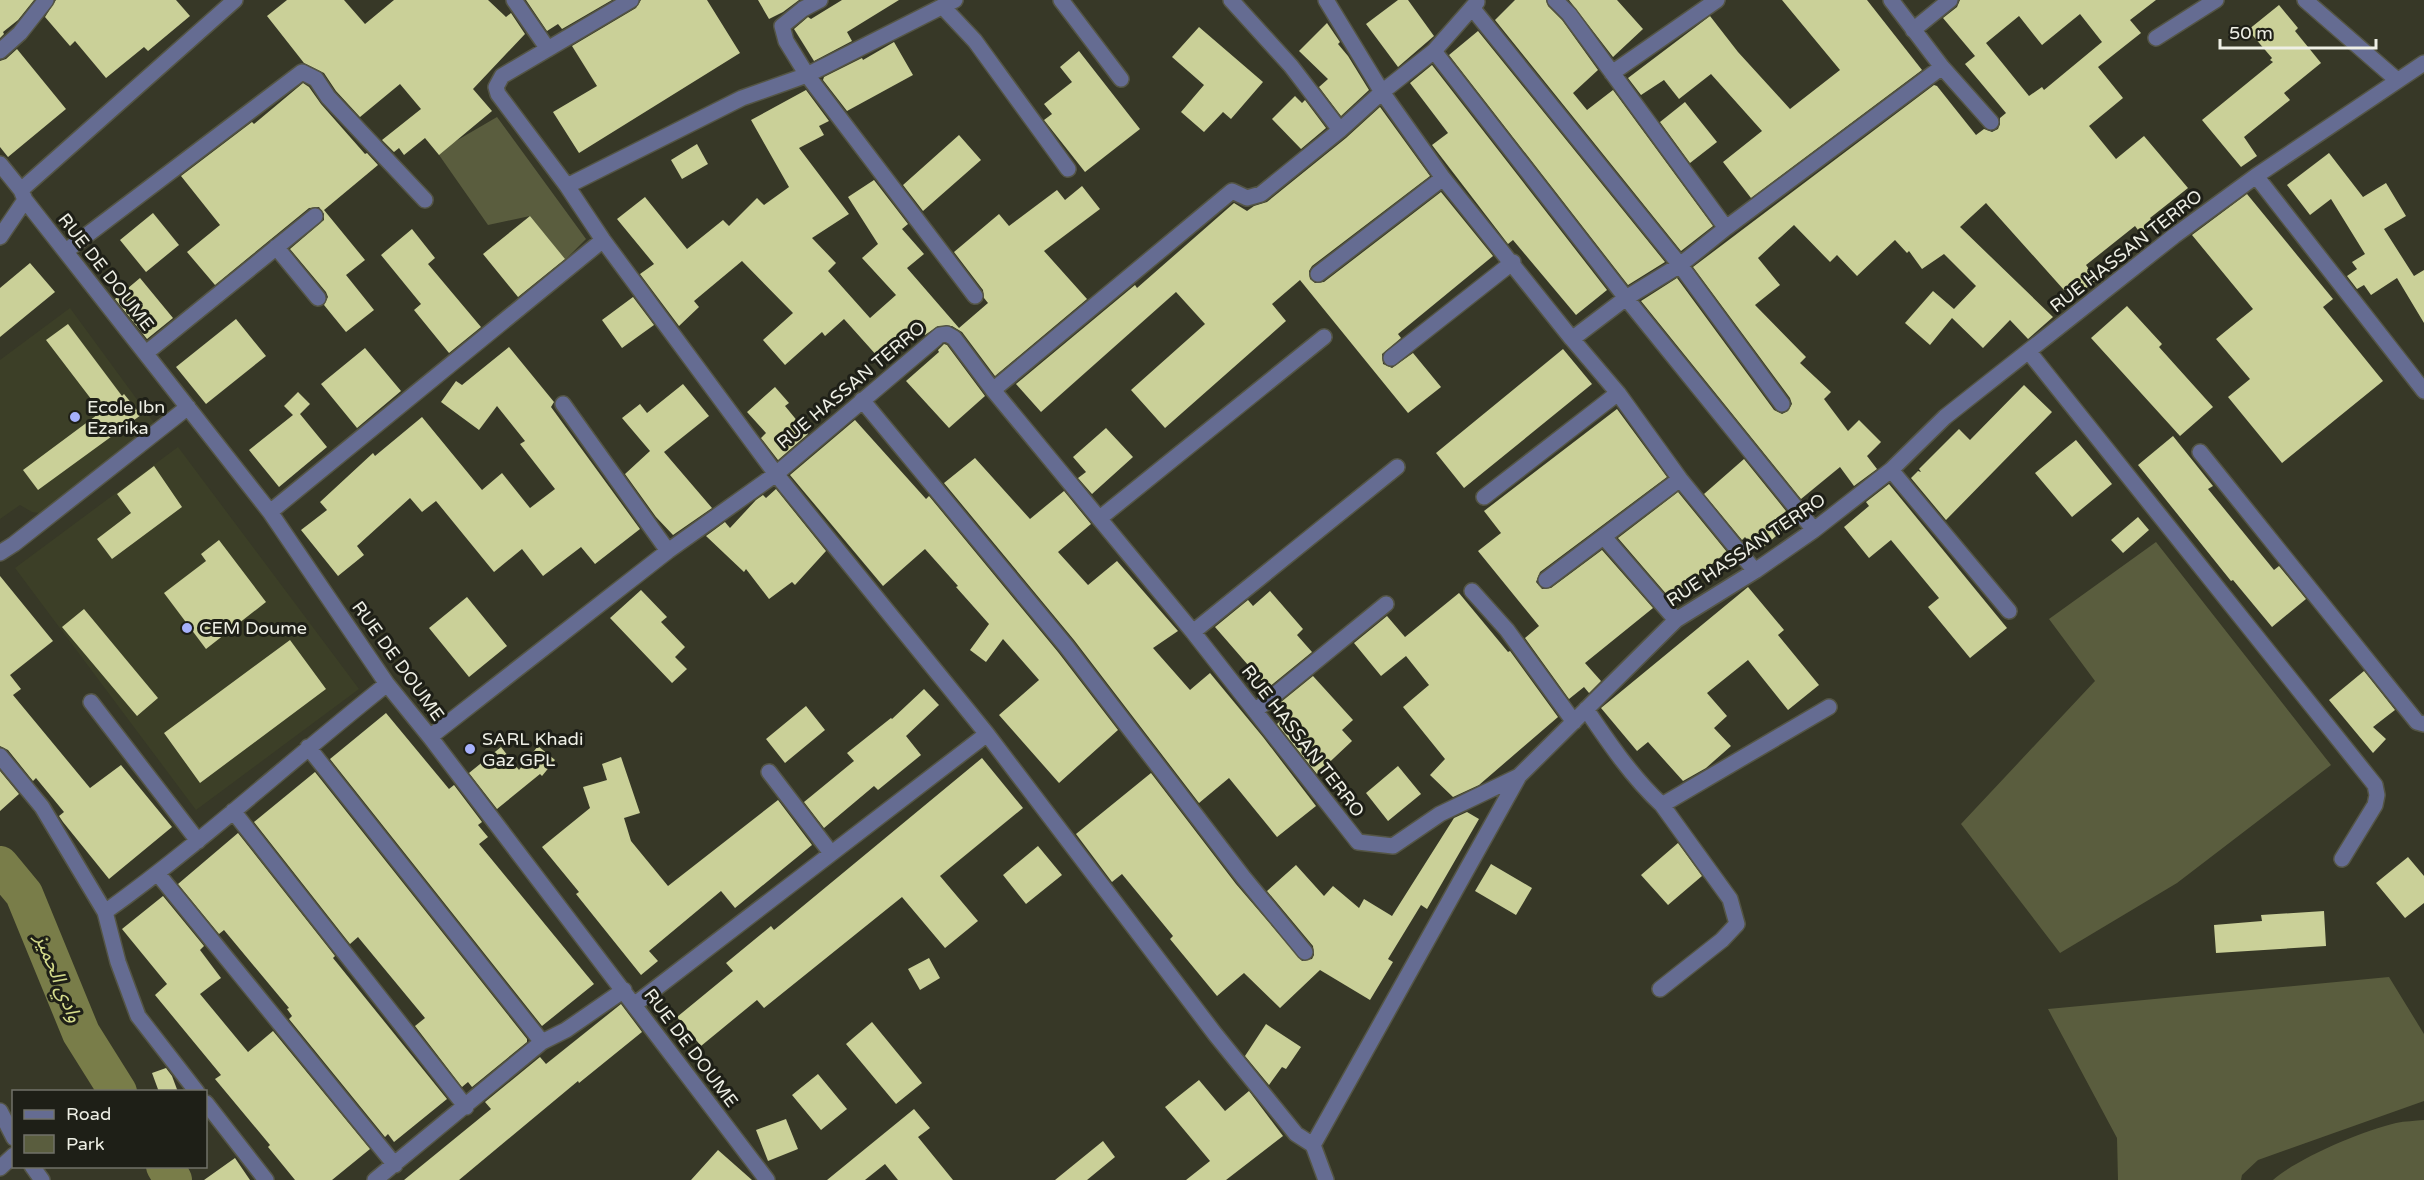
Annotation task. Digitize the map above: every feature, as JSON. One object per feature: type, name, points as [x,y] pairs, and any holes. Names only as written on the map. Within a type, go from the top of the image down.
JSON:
[{"type":"street","points":[[0,51],[20,33],[46,0]]},
{"type":"street","points":[[0,237],[23,196],[235,0]]},
{"type":"street","points":[[514,0],[548,49]]},
{"type":"street","points":[[631,0],[502,76],[496,87],[498,94],[776,474],[987,734],[1215,1034],[1296,1134],[1313,1145],[1321,1176]]},
{"type":"street","points":[[820,0],[803,9],[782,26],[786,41],[807,75],[975,296]]},
{"type":"street","points":[[1061,0],[1121,79]]},
{"type":"street","points":[[1232,0],[1291,66],[1340,130]]},
{"type":"street","points":[[1326,0],[1382,92],[1443,177],[1618,393],[1680,479],[1755,571]]},
{"type":"street","points":[[1555,0],[1569,14],[1726,228]]},
{"type":"street","points":[[1612,73],[1717,0]]},
{"type":"street","points":[[1891,0],[1942,67],[1991,122]]},
{"type":"street","points":[[1913,30],[1950,0]]},
{"type":"street","points":[[2156,38],[2216,0]]},
{"type":"street","points":[[2305,0],[2397,80]]},
{"type":"street","points":[[567,186],[742,98],[807,75],[949,3],[1068,169]]},
{"type":"street","points":[[993,390],[1232,191],[1247,198],[1262,194],[1434,51],[1476,4],[1680,265],[1782,404]]},
{"type":"street","points":[[1434,51],[1626,298],[1814,530]]},
{"type":"street","name":"RUE HASSAN TERRO","points":[[430,737],[668,551],[776,474],[940,335],[947,334],[954,338],[993,390],[1193,632],[1358,842],[1393,846],[1440,814],[1519,776],[1676,620],[1755,571],[1814,530],[1891,470],[1945,417],[2174,236],[2256,176],[2424,63]]},
{"type":"street","points":[[1572,339],[1626,298],[1680,265],[1942,67]]},
{"type":"street","points":[[66,251],[302,72],[316,79],[328,97],[425,200]]},
{"type":"street","name":"RUE DE DOUME","points":[[0,164],[270,512],[387,684],[624,990],[767,1180]]},
{"type":"street","points":[[2256,176],[2424,391]]},
{"type":"street","points":[[1318,274],[1443,177]]},
{"type":"street","points":[[146,353],[315,216]]},
{"type":"street","points":[[270,512],[603,240]]},
{"type":"street","points":[[276,247],[318,298]]},
{"type":"street","points":[[1391,358],[1513,262]]},
{"type":"street","points":[[1100,518],[1324,336]]},
{"type":"street","points":[[2029,352],[2375,785],[2377,795],[2375,805],[2342,859]]},
{"type":"street","points":[[1485,497],[1618,393]]},
{"type":"street","points":[[862,400],[1066,646],[1244,878],[1305,952]]},
{"type":"street","points":[[563,404],[668,551]]},
{"type":"street","points":[[0,553],[188,407]]},
{"type":"street","points":[[2200,452],[2417,722],[2424,724]]},
{"type":"street","points":[[1193,632],[1397,467]]},
{"type":"street","points":[[1891,470],[2009,610]]},
{"type":"street","points":[[1546,580],[1680,479]]},
{"type":"street","points":[[1604,537],[1676,620]]},
{"type":"street","points":[[1472,591],[1507,630],[1574,722]]},
{"type":"street","points":[[1255,711],[1386,604]]},
{"type":"street","points":[[105,912],[158,874],[308,747],[387,684]]},
{"type":"street","points":[[91,702],[198,841]]},
{"type":"street","points":[[1662,805],[1829,707]]},
{"type":"street","points":[[1586,709],[1628,769],[1662,805],[1730,898],[1737,924],[1722,940],[1660,989]]},
{"type":"street","points":[[634,1005],[987,734]]},
{"type":"street","points":[[308,747],[542,1042]]},
{"type":"street","points":[[0,756],[42,807],[105,912],[118,962],[138,1016],[195,1090]]},
{"type":"street","points":[[769,772],[831,853]]},
{"type":"street","points":[[1313,1145],[1519,776]]},
{"type":"street","points":[[233,811],[466,1107]]},
{"type":"street","points":[[158,874],[395,1165]]},
{"type":"street","points":[[375,1180],[542,1042],[566,1030],[624,990]]},
{"type":"street","points":[[207,1103],[266,1180]]},
{"type":"street","points":[[0,1111],[12,1134]]},
{"type":"street","points":[[0,1168],[12,1157]]},
{"type":"street","points":[[33,1168],[42,1180]]},
{"type":"shaded area","name":"Ecole Ibn Ezarika","points":[[70,308],[155,424],[45,514],[32,512],[20,505],[0,519],[0,360]]},
{"type":"shaded area","name":"CEM Doume","points":[[178,447],[359,689],[196,810],[15,568]]},
{"type":"green space","points":[[497,117],[586,239],[565,260],[530,216],[488,225],[437,152]]},
{"type":"green space","points":[[2156,542],[2331,765],[2177,883],[2060,953],[1961,824],[2095,681],[2049,619]]},
{"type":"green space","points":[[2389,977],[2424,1034],[2424,1101],[2258,1160],[2242,1175],[2241,1180],[2118,1180],[2117,1138],[2048,1009]]},
{"type":"green space","points":[[2424,1120],[2424,1180],[2273,1180],[2314,1154],[2349,1139],[2396,1123]]},
{"type":"building","points":[[0,0],[34,0],[0,38]]},
{"type":"building","points":[[56,0],[176,0],[190,16],[148,51],[144,47],[106,78],[75,41],[70,46],[45,17]]},
{"type":"building","points":[[287,0],[344,0],[365,24],[394,0],[488,0],[506,17],[511,13],[525,34],[473,89],[492,111],[439,155],[425,138],[404,155],[399,148],[394,152],[382,140],[421,109],[400,84],[360,117],[336,91],[324,73],[304,63],[267,16]]},
{"type":"building","points":[[526,0],[612,0],[562,29],[558,24],[547,31]]},
{"type":"building","points":[[641,0],[707,0],[740,53],[579,153],[553,112],[597,86],[572,46],[636,8]]},
{"type":"building","points":[[758,0],[799,0],[769,19]]},
{"type":"building","points":[[842,0],[899,0],[847,32],[852,41],[814,61],[794,29],[808,17],[811,19]]},
{"type":"building","points":[[1398,0],[1408,0],[1434,36],[1398,67],[1366,24]]},
{"type":"building","points":[[1515,0],[1546,0],[1548,6],[1562,20],[1598,70],[1573,93],[1587,110],[1613,90],[1713,226],[1681,251],[1495,20]]},
{"type":"building","points":[[1569,0],[1617,0],[1643,29],[1613,57]]},
{"type":"building","points":[[1782,0],[1867,0],[1922,70],[1751,198],[1723,162],[1762,131],[1711,74],[1679,99],[1664,80],[1641,95],[1628,78],[1710,16],[1738,52],[1790,109],[1840,70]]},
{"type":"building","points":[[1960,0],[2156,0],[2130,20],[2141,33],[2098,67],[2123,98],[2089,126],[2116,159],[2144,136],[2188,188],[2150,218],[2154,223],[2141,234],[2135,226],[2086,265],[2097,280],[2072,299],[1986,203],[1960,227],[2053,317],[2028,339],[2010,320],[1983,348],[1952,318],[1930,345],[1905,323],[1933,291],[1954,309],[1976,286],[1944,254],[1922,269],[1909,251],[1907,253],[1895,240],[1857,276],[1837,255],[1830,262],[1794,225],[1758,258],[1780,285],[1755,305],[1806,357],[1800,363],[1831,392],[1824,399],[1848,431],[1859,420],[1881,442],[1867,456],[1877,469],[1854,486],[1840,467],[1801,499],[1641,301],[1677,278],[1774,410],[1782,414],[1788,411],[1792,404],[1790,398],[1693,267],[1934,85],[1976,135],[1984,129],[1992,132],[1998,129],[2000,118],[2006,113],[1965,64],[1975,56],[1943,18],[1957,7]],"holes":[[[2080,14],[2102,42],[2044,90],[2042,87],[2029,96],[1986,43],[2019,16],[2042,45]]]},
{"type":"building","points":[[2279,5],[2298,28],[2295,31],[2321,63],[2284,93],[2290,100],[2244,137],[2257,156],[2241,167],[2202,120],[2273,62],[2248,30]]},
{"type":"building","points":[[1327,23],[1340,42],[1338,44],[1369,90],[1341,116],[1319,87],[1328,79],[1299,51]]},
{"type":"building","points":[[1199,27],[1263,82],[1231,119],[1223,112],[1204,132],[1181,112],[1204,85],[1172,57]]},
{"type":"building","points":[[1478,31],[1665,262],[1628,285],[1449,55]]},
{"type":"building","points":[[894,42],[913,75],[847,111],[823,80],[824,77],[862,58],[863,60]]},
{"type":"building","points":[[17,49],[66,109],[8,157],[0,147],[0,61],[6,59]]},
{"type":"building","points":[[1079,51],[1140,129],[1085,172],[1044,120],[1052,114],[1044,104],[1072,82],[1060,67]]},
{"type":"building","points":[[1432,65],[1607,290],[1576,315],[1513,240],[1508,244],[1432,145],[1448,133],[1410,83]]},
{"type":"building","points":[[303,83],[309,87],[365,154],[367,153],[378,165],[324,210],[365,260],[346,275],[374,310],[346,332],[324,305],[328,297],[326,292],[290,249],[324,220],[324,214],[319,207],[309,208],[215,285],[187,252],[220,225],[181,176],[252,122],[254,124]]},
{"type":"building","points":[[806,90],[829,121],[819,126],[824,135],[799,148],[849,214],[812,238],[836,263],[828,271],[870,318],[896,295],[862,258],[878,244],[848,197],[874,180],[908,224],[902,229],[924,254],[907,268],[959,328],[988,303],[984,298],[983,290],[954,252],[999,214],[1009,226],[1057,190],[1065,200],[1082,186],[1100,209],[1044,251],[1087,299],[995,376],[962,332],[952,326],[938,326],[925,335],[915,324],[878,357],[844,319],[825,336],[822,332],[785,365],[763,340],[793,313],[742,261],[694,301],[699,307],[679,326],[640,274],[654,264],[617,219],[645,197],[687,249],[723,220],[729,226],[757,198],[764,205],[789,187],[751,120]]},
{"type":"building","points":[[1295,96],[1302,103],[1305,100],[1326,128],[1301,149],[1272,119]]},
{"type":"building","points":[[1685,102],[1717,142],[1690,163],[1660,122]]},
{"type":"building","points":[[1380,107],[1430,176],[1312,266],[1309,271],[1310,279],[1315,283],[1324,282],[1441,192],[1493,256],[1398,334],[1401,338],[1382,354],[1383,364],[1392,368],[1413,353],[1441,387],[1408,413],[1300,280],[1272,304],[1286,321],[1165,428],[1131,390],[1205,324],[1176,292],[1041,412],[1016,384],[1135,285],[1137,288],[1234,203],[1247,211],[1267,202],[1346,138]]},
{"type":"building","points":[[959,135],[981,160],[923,211],[903,185]]},
{"type":"building","points":[[697,144],[708,164],[682,179],[671,160]]},
{"type":"building","points":[[2329,153],[2363,197],[2386,183],[2406,216],[2384,229],[2414,276],[2424,270],[2424,323],[2397,278],[2371,295],[2364,285],[2357,289],[2347,276],[2357,269],[2352,262],[2365,254],[2331,199],[2310,215],[2287,185]]},
{"type":"building","points":[[2247,194],[2333,299],[2323,307],[2383,381],[2282,463],[2228,397],[2250,379],[2216,339],[2253,309],[2192,235]]},
{"type":"building","points":[[153,213],[179,245],[146,272],[120,240]]},
{"type":"building","points":[[530,216],[565,259],[518,297],[483,254]]},
{"type":"building","points":[[412,229],[435,258],[428,264],[481,327],[449,353],[414,310],[421,304],[381,255]]},
{"type":"building","points":[[30,263],[55,292],[0,337],[0,288]]},
{"type":"building","points":[[140,278],[173,318],[147,339],[115,299]]},
{"type":"building","points":[[633,297],[654,325],[622,348],[602,320]]},
{"type":"building","points":[[2127,306],[2162,344],[2159,347],[2213,407],[2180,436],[2091,338]]},
{"type":"building","points":[[236,319],[266,356],[206,404],[176,367]]},
{"type":"building","points":[[68,324],[122,396],[124,394],[141,415],[38,490],[23,470],[101,412],[46,340]]},
{"type":"building","points":[[944,344],[985,396],[949,428],[906,381],[939,352],[938,350]]},
{"type":"building","points":[[509,347],[554,402],[551,407],[640,529],[595,564],[581,547],[543,576],[522,549],[494,572],[436,501],[422,512],[410,498],[357,546],[364,555],[338,576],[301,530],[327,510],[320,502],[373,453],[375,456],[422,417],[482,490],[502,473],[530,508],[555,489],[520,444],[525,441],[497,406],[479,430],[441,402],[456,381],[462,385]]},
{"type":"building","points":[[365,348],[401,391],[357,428],[321,384]]},
{"type":"building","points":[[1563,349],[1592,384],[1464,488],[1436,453]]},
{"type":"building","points":[[683,384],[709,416],[664,452],[712,508],[673,535],[656,517],[625,474],[650,451],[622,418],[640,404],[647,413]]},
{"type":"building","points":[[2024,385],[2052,412],[1946,520],[1911,478],[1918,471],[1921,472],[1919,469],[1959,429],[1970,440]]},
{"type":"building","points":[[775,387],[789,403],[785,406],[808,434],[778,460],[761,438],[766,433],[747,412]]},
{"type":"building","points":[[298,392],[310,404],[300,414],[327,447],[279,487],[249,450],[293,415],[284,406]]},
{"type":"building","points":[[1617,409],[1667,477],[1540,572],[1536,582],[1542,589],[1551,588],[1602,550],[1653,608],[1585,663],[1601,681],[1589,693],[1584,687],[1569,699],[1525,638],[1539,626],[1478,551],[1501,533],[1484,511]]},
{"type":"building","points":[[855,420],[926,499],[929,496],[1058,652],[1118,730],[1059,783],[999,715],[1039,680],[1003,639],[986,662],[970,650],[989,624],[956,587],[958,586],[925,549],[883,586],[790,475]]},
{"type":"building","points":[[1106,428],[1133,457],[1092,494],[1078,478],[1086,472],[1073,457]]},
{"type":"building","points":[[2173,436],[2213,486],[2208,489],[2274,570],[2279,566],[2306,599],[2272,627],[2233,580],[2231,581],[2138,465]]},
{"type":"building","points":[[2076,440],[2112,484],[2072,517],[2035,473]]},
{"type":"building","points":[[975,458],[1030,519],[1064,491],[1091,524],[1058,552],[1088,585],[1117,561],[1178,631],[1153,648],[1190,690],[1210,673],[1316,806],[1277,837],[1229,778],[1199,803],[1074,640],[944,483]]},
{"type":"building","points":[[1744,459],[1786,511],[1784,513],[1792,522],[1758,552],[1745,537],[1742,540],[1704,494]]},
{"type":"building","points":[[154,466],[182,507],[112,559],[97,539],[131,513],[117,494]]},
{"type":"building","points":[[1889,484],[2007,628],[1970,658],[1928,607],[1939,598],[1891,540],[1869,558],[1844,527],[1869,506],[1866,502]]},
{"type":"building","points":[[776,489],[826,551],[795,585],[792,582],[769,599],[746,569],[744,572],[706,536],[725,522],[730,528],[756,500],[763,495],[766,498]]},
{"type":"building","points":[[1678,492],[1727,552],[1675,594],[1673,591],[1668,596],[1618,538]]},
{"type":"building","points":[[2138,517],[2149,530],[2123,553],[2111,540]]},
{"type":"building","points":[[219,540],[266,602],[206,649],[164,593],[206,561],[201,554]]},
{"type":"building","points":[[0,576],[53,641],[10,675],[21,689],[13,695],[90,788],[121,765],[172,827],[109,879],[63,822],[59,816],[64,812],[36,778],[33,781],[8,750],[0,746]]},
{"type":"building","points":[[1748,587],[1784,630],[1778,635],[1819,685],[1788,710],[1748,660],[1707,693],[1727,716],[1714,728],[1731,746],[1706,768],[1683,781],[1648,742],[1637,751],[1601,708]]},
{"type":"building","points":[[641,590],[667,617],[661,622],[685,647],[675,657],[687,669],[672,683],[610,618]]},
{"type":"building","points":[[1270,591],[1303,629],[1297,635],[1312,652],[1268,688],[1215,627],[1248,600],[1253,606]]},
{"type":"building","points":[[1459,593],[1508,652],[1510,651],[1558,717],[1479,785],[1453,797],[1430,775],[1445,759],[1403,707],[1429,685],[1406,656],[1381,676],[1354,643],[1387,616],[1405,637]]},
{"type":"building","points":[[467,597],[507,646],[469,677],[429,628]]},
{"type":"building","points":[[84,609],[158,698],[137,716],[62,627]]},
{"type":"building","points":[[290,640],[326,689],[200,783],[164,733]]},
{"type":"building","points":[[2364,671],[2395,710],[2373,727],[2386,739],[2373,753],[2329,700]]},
{"type":"building","points":[[1313,676],[1353,720],[1342,730],[1352,741],[1317,774],[1277,724],[1290,712],[1281,702]]},
{"type":"building","points":[[924,689],[939,705],[906,736],[921,755],[878,790],[874,786],[824,828],[804,802],[854,761],[847,753],[892,719]]},
{"type":"building","points":[[806,706],[825,730],[785,763],[766,739]]},
{"type":"building","points":[[386,713],[449,789],[454,785],[482,822],[478,825],[488,837],[479,844],[594,984],[542,1026],[330,759]]},
{"type":"building","points":[[538,746],[555,760],[542,776],[540,774],[497,809],[469,773],[501,747],[519,770]]},
{"type":"building","points":[[621,757],[640,813],[624,818],[631,841],[668,886],[778,800],[812,845],[735,908],[721,891],[649,951],[658,961],[641,975],[576,894],[579,892],[542,847],[590,808],[583,787],[607,780],[602,764]]},
{"type":"building","points":[[982,758],[1023,808],[940,876],[978,921],[945,948],[902,897],[764,1008],[757,1000],[701,1046],[677,1017],[733,971],[726,963],[771,926],[774,930]]},
{"type":"building","points":[[1398,766],[1421,794],[1388,821],[1366,793]]},
{"type":"building","points":[[0,771],[19,794],[0,811]]},
{"type":"building","points":[[315,772],[527,1039],[527,1042],[472,1087],[468,1082],[462,1087],[415,1026],[425,1018],[358,937],[350,944],[254,822]]},
{"type":"building","points":[[1151,773],[1236,884],[1302,961],[1312,959],[1313,946],[1267,891],[1296,865],[1324,896],[1333,886],[1359,908],[1364,899],[1392,916],[1454,818],[1467,812],[1479,819],[1427,909],[1421,905],[1388,959],[1393,962],[1370,1000],[1320,970],[1280,1008],[1244,973],[1217,996],[1170,939],[1173,936],[1122,874],[1112,882],[1076,834]]},
{"type":"building","points":[[238,833],[335,956],[333,958],[447,1099],[394,1142],[388,1134],[385,1137],[289,1019],[292,1016],[287,1009],[289,1008],[224,930],[219,934],[178,884]]},
{"type":"building","points":[[1678,843],[1702,876],[1668,905],[1641,875]]},
{"type":"building","points":[[1038,846],[1062,875],[1026,904],[1003,875]]},
{"type":"building","points":[[2408,857],[2424,876],[2424,903],[2405,918],[2376,883]]},
{"type":"building","points":[[1491,864],[1532,888],[1516,915],[1475,891]]},
{"type":"building","points":[[163,896],[204,946],[200,950],[221,978],[200,994],[248,1052],[273,1031],[370,1149],[332,1180],[295,1180],[268,1147],[270,1145],[215,1079],[221,1075],[155,995],[167,984],[122,929]]},
{"type":"building","points":[[2324,911],[2326,946],[2216,953],[2214,925],[2262,921],[2261,915]]},
{"type":"building","points":[[929,958],[940,978],[920,990],[908,969]]},
{"type":"building","points":[[621,1004],[642,1032],[579,1083],[578,1081],[459,1180],[404,1180],[491,1109],[485,1102],[540,1057],[546,1064]]},
{"type":"building","points":[[872,1022],[922,1083],[896,1104],[846,1044]]},
{"type":"building","points":[[1266,1024],[1301,1047],[1286,1069],[1282,1067],[1269,1085],[1245,1056]]},
{"type":"building","points":[[166,1068],[177,1090],[158,1090],[152,1073]]},
{"type":"building","points":[[818,1074],[847,1109],[821,1130],[792,1095]]},
{"type":"building","points":[[1199,1080],[1225,1111],[1249,1091],[1283,1136],[1226,1180],[1186,1180],[1210,1161],[1165,1107]]},
{"type":"building","points":[[914,1109],[930,1128],[918,1137],[953,1180],[898,1180],[885,1164],[865,1180],[827,1180]]},
{"type":"building","points":[[786,1119],[798,1149],[768,1161],[756,1130]]},
{"type":"building","points":[[1103,1141],[1115,1157],[1087,1180],[1055,1180]]},
{"type":"building","points":[[718,1150],[752,1180],[691,1180]]},
{"type":"building","points":[[235,1158],[250,1180],[204,1180]]},
{"type":"waterway","name":"وادي الحميز","points":[[0,865],[24,894],[81,1033],[117,1090]]},
{"type":"waterway","name":"وادي الحميز","points":[[166,1168],[173,1180]]},
{"type":"place","name":"Ecole Ibn Ezarika","points":[[75,417]]},
{"type":"place","name":"CEM Doume","points":[[187,628]]},
{"type":"place","name":"SARL Khadi Gaz GPL","points":[[470,749]]}]
